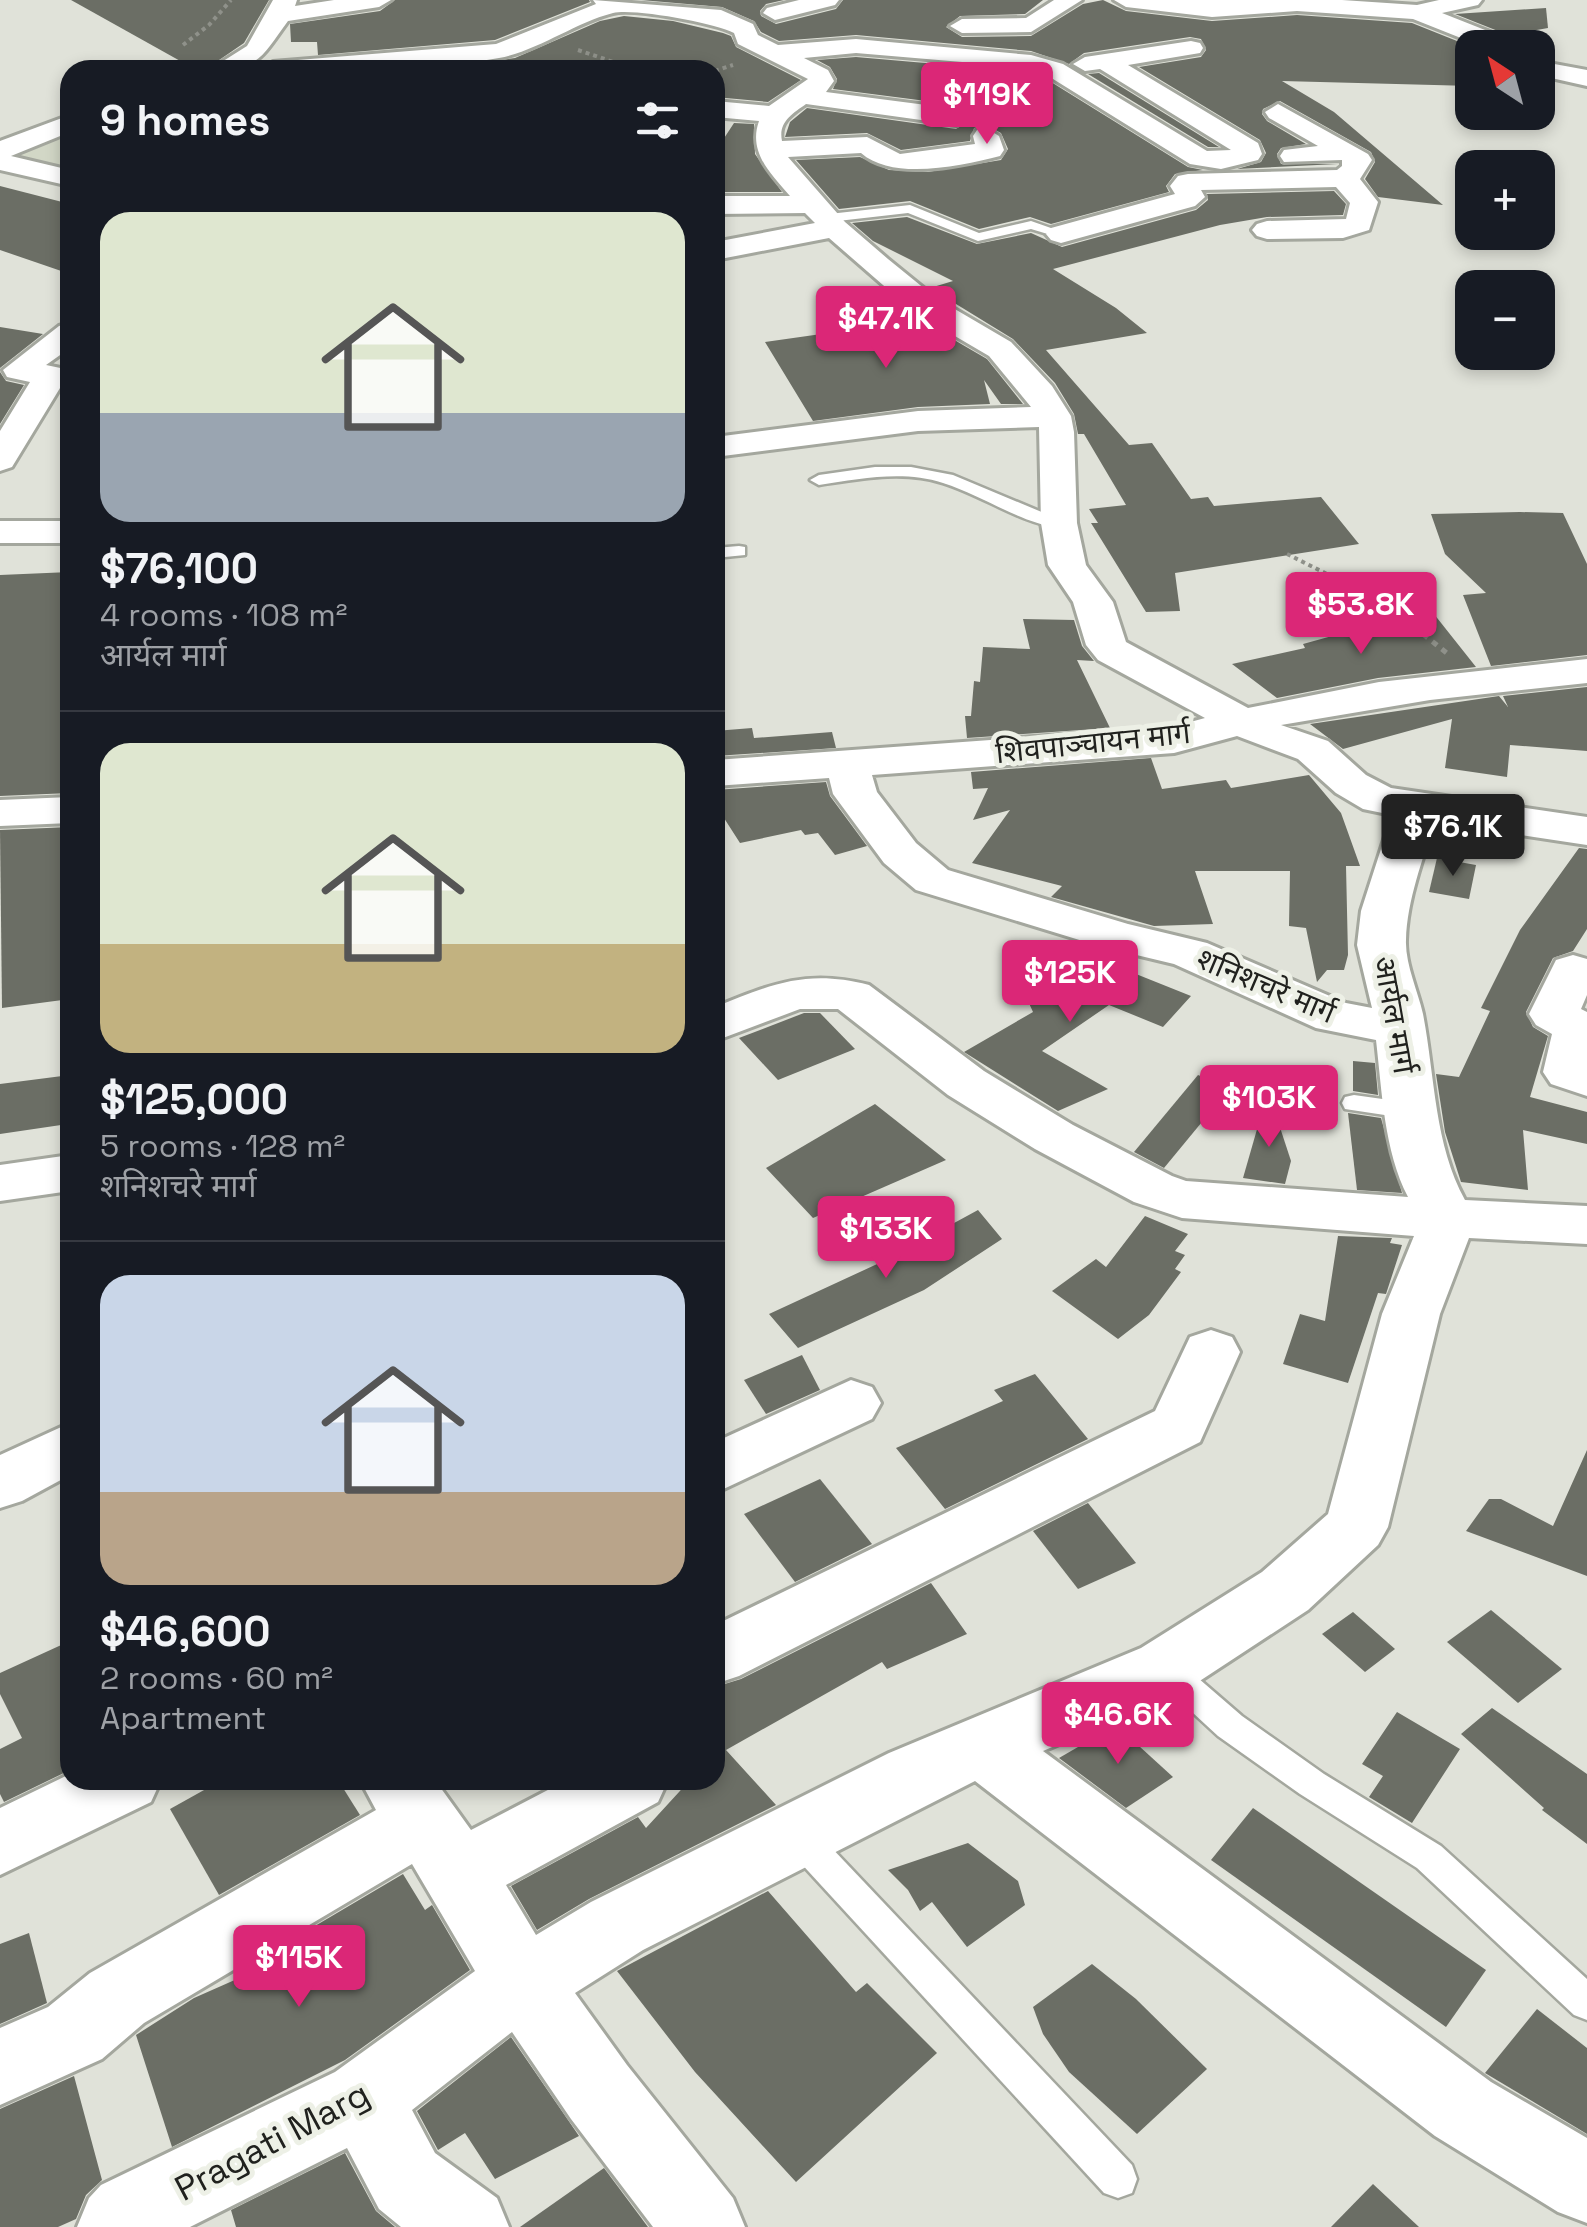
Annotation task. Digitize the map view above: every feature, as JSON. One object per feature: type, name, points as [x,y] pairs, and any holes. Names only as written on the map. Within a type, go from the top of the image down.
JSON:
[{"type":"street","points":[[240,60],[258,50],[262,36],[284,7],[379,0]]},
{"type":"street","points":[[934,25],[1032,26],[1070,0]]},
{"type":"street","points":[[1126,0],[1212,10],[1298,4],[1408,17],[1455,31]]},
{"type":"street","points":[[1408,17],[1470,0]]},
{"type":"street","points":[[425,60],[497,51],[551,33],[609,2],[721,17],[745,29],[748,39],[770,53],[819,74],[821,81],[817,86],[774,114],[766,136],[776,163],[827,217],[925,305],[1014,362],[1054,416],[1059,523],[1067,565],[1093,602],[1106,645],[1271,737],[1313,750],[1352,784],[1379,800],[1573,837]]},
{"type":"street","points":[[701,14],[832,10]]},
{"type":"street","points":[[1408,17],[1455,40]]},
{"type":"street","points":[[770,53],[880,47],[1005,57],[1054,69],[1200,158],[1346,165]]},
{"type":"street","points":[[1054,69],[1191,48]]},
{"type":"street","points":[[1104,62],[1248,149],[1242,158]]},
{"type":"street","points":[[1555,71],[1587,78]]},
{"type":"street","points":[[800,96],[957,118]]},
{"type":"street","points":[[725,110],[774,114]]},
{"type":"street","points":[[1267,230],[1343,230],[1359,224],[1364,202],[1346,165],[1278,112]]},
{"type":"street","points":[[0,133],[60,113]]},
{"type":"street","points":[[0,151],[60,127]]},
{"type":"street","points":[[772,150],[867,146],[886,160],[917,161],[990,150],[986,136]]},
{"type":"street","points":[[0,162],[60,176]]},
{"type":"street","points":[[1061,234],[1191,198],[1184,186],[1188,182],[1346,165]]},
{"type":"street","points":[[725,206],[827,217]]},
{"type":"street","points":[[725,248],[827,217]]},
{"type":"street","points":[[0,460],[60,379],[19,370],[60,340]]},
{"type":"street","points":[[725,446],[918,421],[1054,416]]},
{"type":"street","points":[[0,532],[60,532]]},
{"type":"street","name":"शिवपाञ्चायन मार्ग","points":[[725,773],[1174,740],[1240,720],[1437,684],[1587,671]]},
{"type":"street","name":"शनिशचरे मार्ग","points":[[847,764],[855,794],[900,852],[932,880],[1116,936],[1190,953],[1334,1017],[1398,1028]]},
{"type":"street","name":"आर्यल मार्ग","points":[[1416,808],[1385,911],[1381,945],[1398,1014],[1411,1111],[1426,1178],[1448,1220]]},
{"type":"street","points":[[0,813],[60,810]]},
{"type":"street","points":[[1582,965],[1554,1014],[1578,1028],[1569,1072],[1587,1079]]},
{"type":"street","points":[[725,1021],[788,995],[852,996],[966,1083],[1054,1137],[1152,1189],[1215,1204],[1587,1226]]},
{"type":"street","points":[[0,1183],[60,1174]]},
{"type":"street","name":"Pragati Marg","points":[[118,2227],[130,2214],[363,2099],[440,2038],[522,1982],[617,1926],[914,1775],[985,1748],[1165,1668],[1285,1591],[1356,1527],[1410,1314],[1448,1220]]},
{"type":"street","points":[[725,1651],[1179,1426],[1211,1352]]},
{"type":"street","points":[[725,1465],[852,1402]]},
{"type":"street","points":[[0,1484],[60,1451]]},
{"type":"street","points":[[985,1748],[1463,2109],[1587,2183]]},
{"type":"street","points":[[0,1843],[106,1790]]},
{"type":"street","points":[[0,2067],[74,2033],[117,1998],[425,1825],[587,1790]]},
{"type":"street","points":[[425,1825],[522,1982],[599,2092],[704,2227]]},
{"type":"street","points":[[363,2099],[408,2181],[468,2227]]},
{"type":"lane","points":[[827,217],[910,209],[978,236],[1031,225],[1061,234]]},
{"type":"lane","points":[[820,480],[910,470],[963,484],[1025,516],[1059,523]]},
{"type":"lane","points":[[725,553],[740,551]]},
{"type":"lane","points":[[1354,1103],[1411,1111]]},
{"type":"lane","points":[[1165,1668],[1230,1726],[1312,1784],[1429,1857],[1587,2003]]},
{"type":"lane","points":[[795,1833],[1118,2178]]},
{"type":"path","points":[[183,45],[232,0]]},
{"type":"path","points":[[572,47],[609,60]]},
{"type":"path","points":[[957,118],[991,122],[1050,101],[1090,93]]},
{"type":"path","points":[[1287,554],[1383,602],[1424,632]]},
{"type":"shaded area","points":[[60,132],[60,167],[10,154]]},
{"type":"building","points":[[71,0],[269,0],[244,43],[219,60],[178,60]]},
{"type":"building","points":[[395,0],[590,2],[495,40],[318,55],[317,42],[291,42],[290,24],[380,11]]},
{"type":"building","points":[[641,0],[784,0],[766,4],[760,11],[761,16],[776,24],[836,9],[843,0],[1043,0],[1025,14],[960,16],[946,27],[962,37],[1031,36],[1083,4],[1103,0],[1126,11],[1212,21],[1297,15],[1412,23],[1455,40],[1455,86],[1282,81],[1334,112],[1443,205],[1378,197],[1365,179],[1375,162],[1371,152],[1280,101],[1263,109],[1262,114],[1306,144],[1281,148],[1277,154],[1281,164],[1338,164],[1237,169],[1261,162],[1266,153],[1260,140],[1139,67],[1201,57],[1206,50],[1201,39],[1190,37],[1084,53],[1069,64],[1031,51],[856,35],[779,41],[761,32],[754,21],[722,7]]},
{"type":"building","points":[[1546,8],[1548,28],[1495,30],[1455,14]]},
{"type":"building","points":[[624,16],[673,21],[723,33],[731,36],[736,47],[801,80],[768,102],[725,98],[725,60],[502,60],[515,58],[600,21]]},
{"type":"building","points":[[856,57],[1019,71],[1043,77],[1188,167],[1203,170],[1175,174],[1166,186],[1169,192],[1051,224],[1030,217],[979,229],[910,201],[839,209],[796,160],[860,157],[889,170],[928,172],[1001,160],[1008,149],[1001,133],[985,124],[974,128],[970,141],[901,150],[867,133],[785,137],[790,122],[807,108],[956,129],[974,118],[957,105],[833,89],[837,79],[830,67],[817,60]]},
{"type":"building","points":[[1099,73],[1219,147],[1208,147],[1088,74]]},
{"type":"building","points":[[734,123],[754,124],[755,154],[782,192],[725,192],[725,137]]},
{"type":"building","points":[[0,186],[60,201],[60,271],[0,250]]},
{"type":"building","points":[[1334,191],[1346,204],[1343,215],[1267,217],[1220,225],[1053,269],[1116,308],[1147,333],[1046,350],[1129,445],[1152,443],[1191,499],[1208,497],[1214,506],[1321,497],[1359,544],[1175,573],[1180,611],[1146,612],[1091,523],[1098,523],[1089,509],[1126,505],[1084,434],[1078,434],[1074,414],[1055,383],[1013,339],[930,288],[953,281],[873,241],[852,223],[907,217],[977,244],[1031,233],[1062,247],[1196,210],[1208,200],[1207,194]]},
{"type":"building","points":[[920,320],[987,359],[1023,404],[1001,404],[984,380],[990,404],[918,407],[813,421],[765,342]]},
{"type":"building","points":[[0,327],[43,334],[0,368]]},
{"type":"building","points":[[0,372],[6,381],[24,385],[0,424]]},
{"type":"building","points":[[1563,513],[1587,564],[1587,655],[1491,666],[1463,595],[1486,593],[1445,554],[1431,514]]},
{"type":"building","points":[[60,572],[60,793],[0,796],[0,575]]},
{"type":"building","points":[[1430,609],[1476,667],[1378,678],[1277,698],[1232,664],[1305,648],[1303,644]]},
{"type":"building","points":[[1023,619],[1074,620],[1082,646],[1094,661],[1077,660],[1110,728],[967,738],[965,716],[971,716],[974,681],[980,682],[983,647],[1030,649]]},
{"type":"building","points":[[1587,687],[1587,751],[1510,745],[1507,777],[1445,768],[1452,719],[1343,749],[1310,724],[1499,696],[1508,707],[1503,696]]},
{"type":"building","points":[[752,728],[754,738],[832,732],[836,748],[725,755],[725,730]]},
{"type":"building","points":[[1151,758],[1162,789],[1226,780],[1231,788],[1309,775],[1341,813],[1360,866],[1346,866],[1348,955],[1344,970],[1327,970],[1317,982],[1306,928],[1289,926],[1290,871],[1195,871],[1213,924],[1154,926],[1051,897],[1062,886],[972,863],[1010,810],[973,820],[988,788],[973,789],[971,772]]},
{"type":"building","points":[[826,782],[830,796],[867,846],[835,855],[818,833],[805,835],[801,830],[740,843],[725,820],[725,789]]},
{"type":"building","points":[[60,827],[60,1000],[2,1008],[0,830]]},
{"type":"building","points":[[1579,848],[1587,849],[1587,929],[1573,951],[1553,958],[1526,1012],[1533,1027],[1548,1036],[1530,1097],[1587,1112],[1587,1144],[1523,1130],[1528,1190],[1461,1182],[1445,1132],[1436,1074],[1459,1077],[1490,1011],[1481,1008],[1520,930]]},
{"type":"building","points":[[1437,858],[1476,865],[1469,899],[1429,892]]},
{"type":"building","points":[[1081,952],[1191,996],[1163,1027],[1109,1005],[1042,1051],[1108,1089],[1058,1111],[964,1052],[1033,1012],[1023,990]]},
{"type":"building","points":[[804,1013],[820,1013],[855,1049],[778,1080],[739,1038]]},
{"type":"building","points":[[1353,1061],[1375,1063],[1378,1095],[1353,1091]]},
{"type":"building","points":[[1198,1075],[1230,1088],[1164,1168],[1134,1152]]},
{"type":"building","points":[[60,1076],[60,1125],[0,1134],[0,1084]]},
{"type":"building","points":[[1268,1091],[1291,1161],[1285,1184],[1243,1178]]},
{"type":"building","points":[[875,1104],[946,1160],[813,1218],[766,1168]]},
{"type":"building","points":[[1348,1113],[1381,1118],[1402,1193],[1357,1190]]},
{"type":"building","points":[[978,1210],[1002,1239],[924,1290],[798,1348],[769,1314],[888,1259]]},
{"type":"building","points":[[1145,1216],[1188,1234],[1175,1251],[1185,1255],[1175,1269],[1181,1272],[1149,1315],[1118,1339],[1052,1291],[1096,1259],[1106,1267]]},
{"type":"building","points":[[1338,1236],[1392,1238],[1390,1243],[1402,1245],[1386,1294],[1378,1293],[1348,1383],[1283,1364],[1300,1314],[1325,1321]]},
{"type":"building","points":[[802,1355],[820,1390],[766,1414],[744,1380]]},
{"type":"building","points":[[1035,1374],[1088,1439],[945,1509],[896,1448],[1003,1401],[994,1390]]},
{"type":"building","points":[[1587,1450],[1587,1576],[1466,1531],[1489,1499],[1501,1499],[1553,1526]]},
{"type":"building","points":[[820,1479],[872,1544],[795,1582],[744,1514]]},
{"type":"building","points":[[1088,1503],[1136,1563],[1078,1589],[1033,1531]]},
{"type":"building","points":[[931,1583],[967,1634],[887,1669],[882,1662],[726,1750],[776,1805],[589,1899],[537,1930],[511,1886],[638,1817],[646,1828],[681,1790],[725,1790],[725,1684]]},
{"type":"building","points":[[1491,1610],[1562,1669],[1518,1703],[1447,1642]]},
{"type":"building","points":[[1353,1612],[1395,1649],[1365,1672],[1322,1634]]},
{"type":"building","points":[[60,1646],[60,1775],[4,1802],[0,1794],[0,1749],[22,1738],[0,1694],[0,1673]]},
{"type":"building","points":[[1492,1708],[1587,1774],[1587,1844],[1542,1810],[1461,1734]]},
{"type":"building","points":[[1397,1712],[1460,1749],[1412,1823],[1369,1797],[1383,1776],[1362,1764]]},
{"type":"building","points":[[1116,1725],[1173,1777],[1126,1808],[1059,1758]]},
{"type":"building","points":[[204,1790],[344,1790],[360,1815],[219,1895],[170,1809]]},
{"type":"building","points":[[1253,1808],[1486,1970],[1446,2027],[1211,1860]]},
{"type":"building","points":[[968,1843],[1018,1881],[1025,1905],[967,1947],[932,1902],[920,1911],[908,1890],[888,1870]]},
{"type":"building","points":[[403,1874],[425,1910],[432,1905],[470,1970],[345,2060],[172,2147],[136,2035],[194,1998],[246,1975],[242,1969]]},
{"type":"building","points":[[768,1891],[856,1992],[867,1983],[937,2053],[796,2182],[695,2072],[617,1971]]},
{"type":"building","points":[[29,1933],[47,2003],[0,2024],[0,1944]]},
{"type":"building","points":[[1092,1964],[1136,1999],[1207,2069],[1137,2134],[1069,2072],[1043,2034],[1033,2007]]},
{"type":"building","points":[[1537,2009],[1587,2048],[1587,2134],[1485,2073]]},
{"type":"building","points":[[511,2037],[579,2136],[495,2179],[465,2133],[438,2150],[417,2111]]},
{"type":"building","points":[[74,2076],[102,2180],[86,2195],[76,2219],[58,2227],[0,2227],[0,2109]]},
{"type":"building","points":[[345,2153],[376,2211],[395,2227],[236,2227],[231,2210]]},
{"type":"building","points":[[604,2168],[648,2227],[520,2227]]},
{"type":"building","points":[[1373,2184],[1419,2227],[1331,2227]]}]
